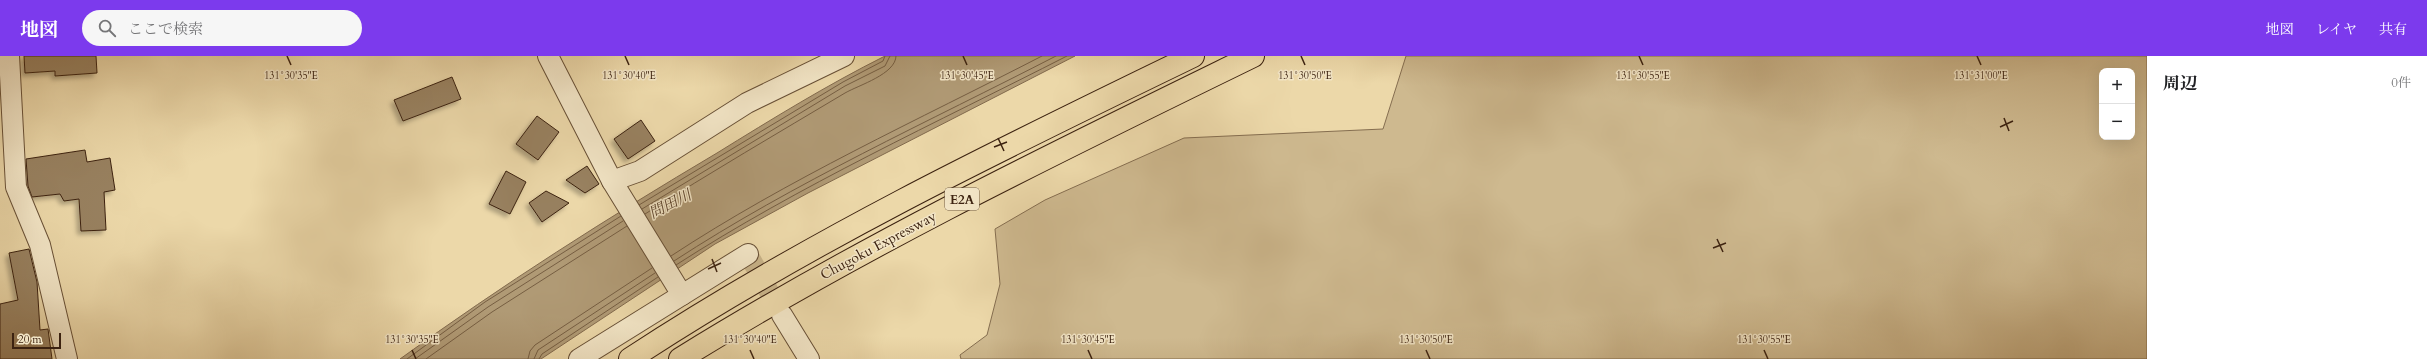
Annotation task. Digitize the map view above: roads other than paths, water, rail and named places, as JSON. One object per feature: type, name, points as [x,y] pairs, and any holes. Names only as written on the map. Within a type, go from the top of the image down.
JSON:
[{"type":"highway","name":"Chugoku Expressway","points":[[630,359],[837,236],[977,162],[1193,56]]},
{"type":"highway","name":"Chugoku Expressway","points":[[680,359],[776,301],[986,186],[1253,56]]},
{"type":"street","points":[[9,56],[6,76],[16,187],[40,245],[67,359]]},
{"type":"street","points":[[548,56],[612,181],[678,289]]},
{"type":"street","points":[[612,181],[640,171],[747,103],[844,56]]},
{"type":"street","points":[[579,359],[678,289],[748,254]]},
{"type":"street","points":[[782,315],[809,359]]},
{"type":"water","name":"問田川","points":[[885,56],[1075,56],[808,193],[715,244],[541,359],[400,359],[517,278],[596,227],[800,103]]},
{"type":"tunnel","points":[[748,254],[782,315]]}]
